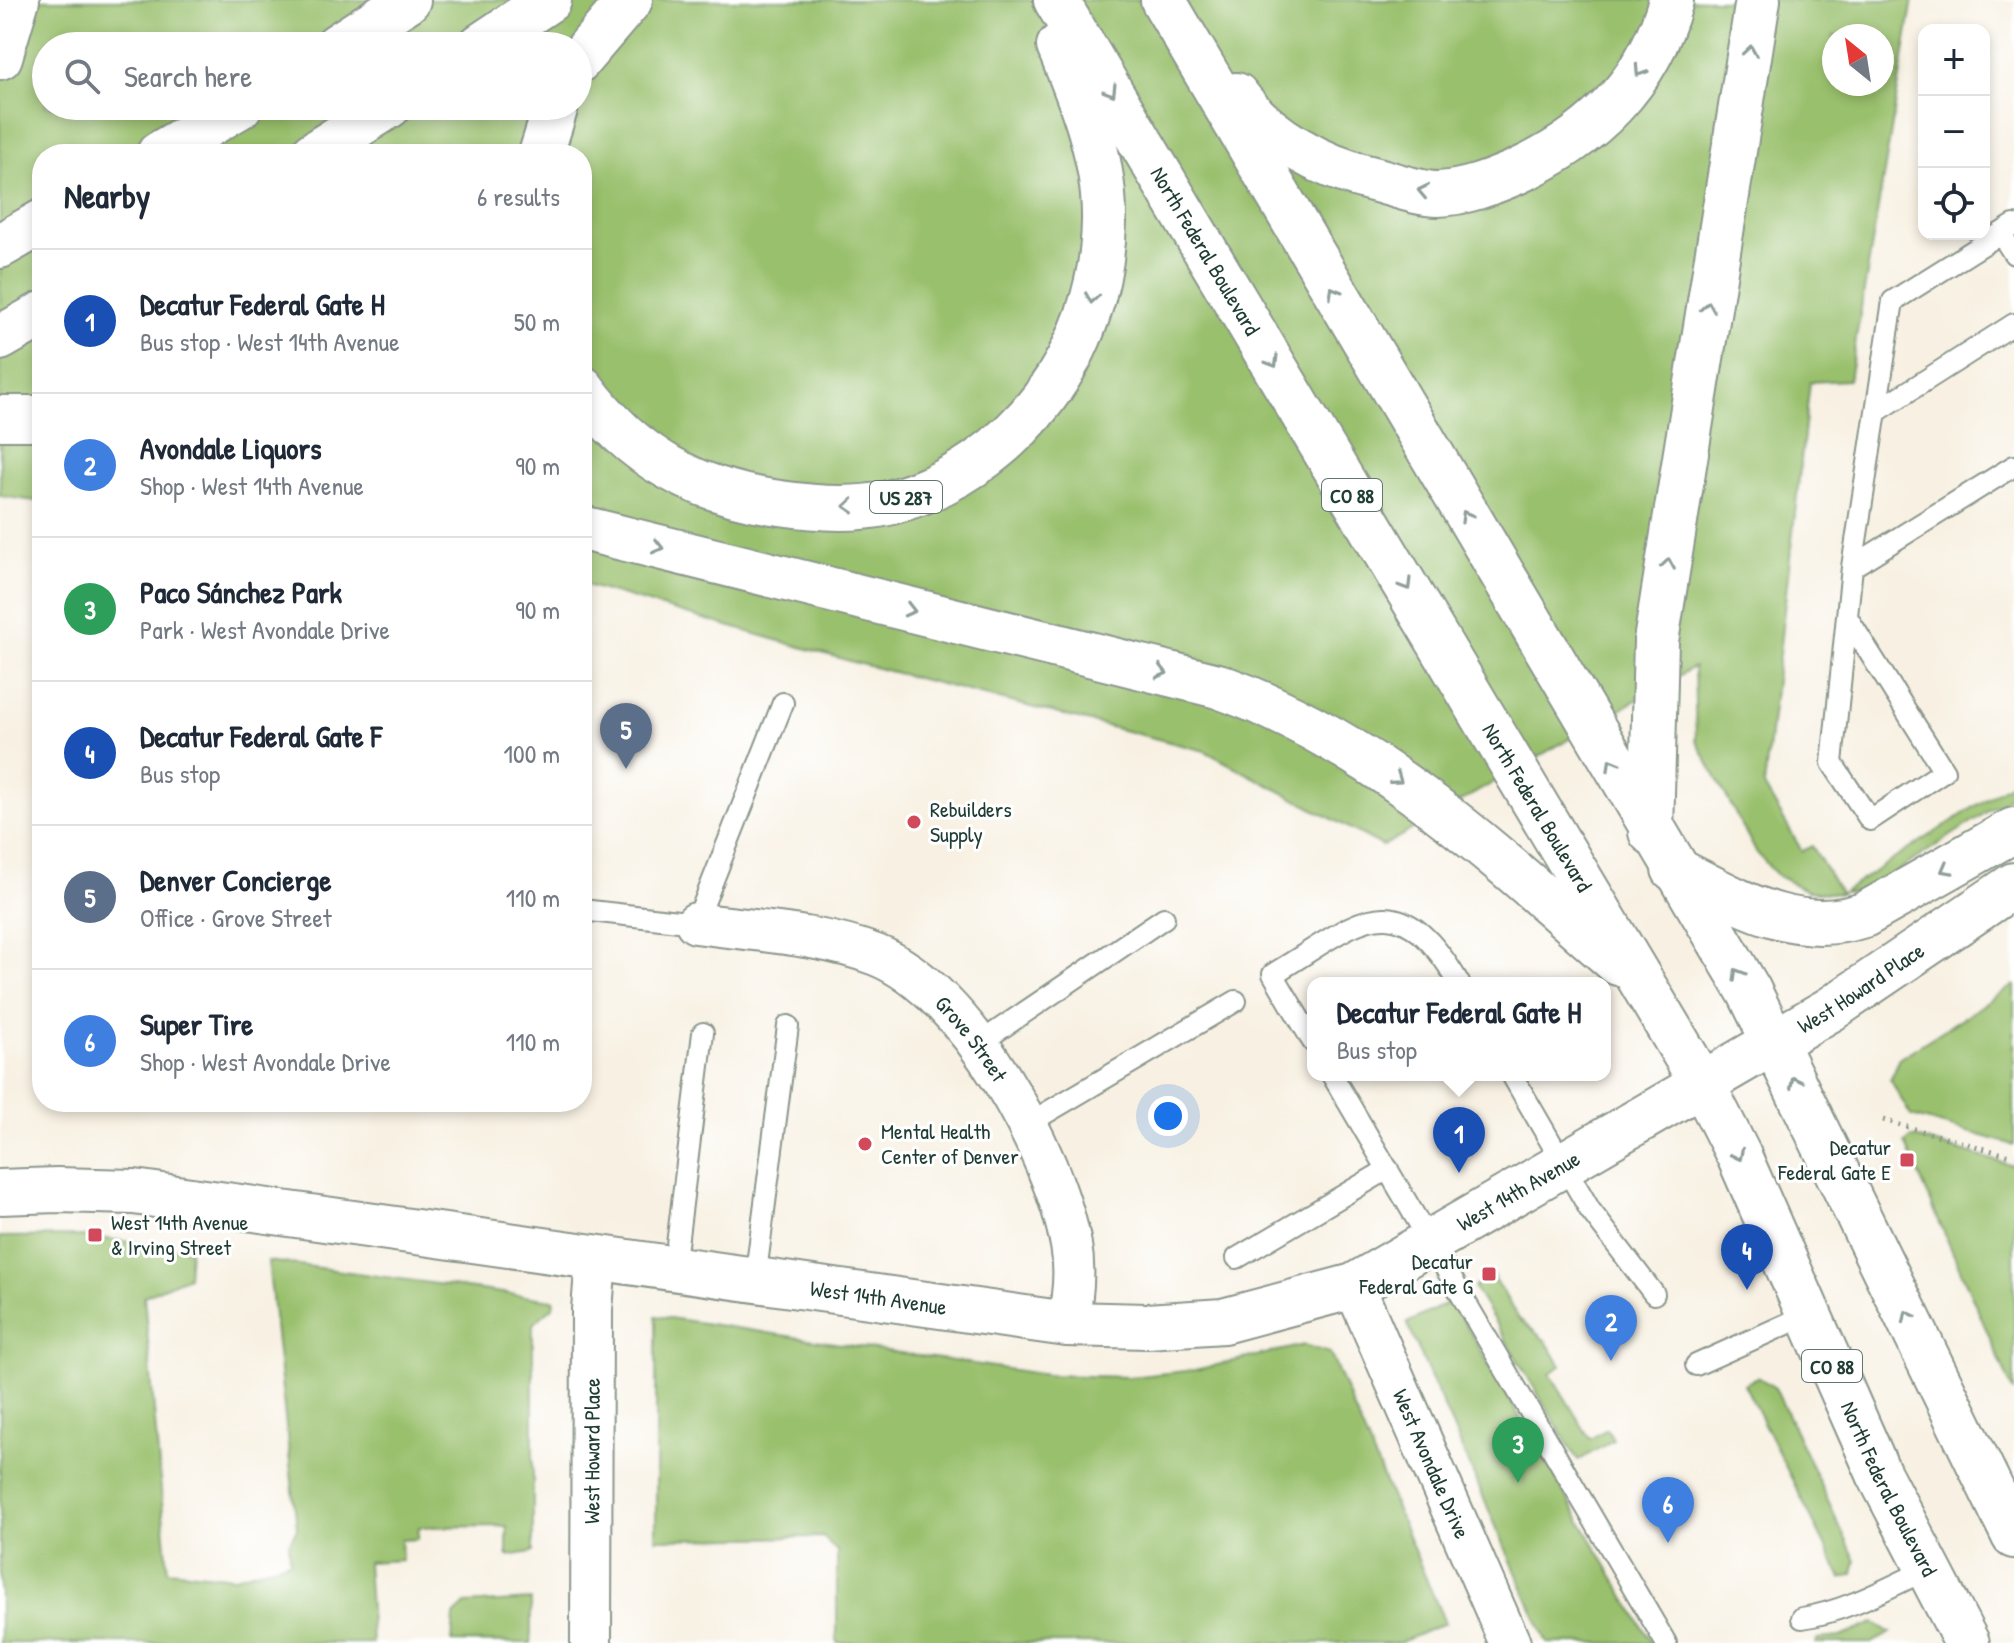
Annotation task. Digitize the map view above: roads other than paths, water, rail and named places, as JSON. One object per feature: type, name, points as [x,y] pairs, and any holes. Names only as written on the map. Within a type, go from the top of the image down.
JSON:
[{"type":"main road","points":[[0,57],[17,0]]},
{"type":"main road","points":[[359,32],[408,0]]},
{"type":"main road","points":[[501,32],[549,0]]},
{"type":"main road","points":[[592,45],[630,0]]},
{"type":"main road","name":"US 287","points":[[592,402],[667,470],[713,489],[755,500],[844,507],[887,503],[964,473],[1000,448],[1065,370],[1089,316],[1104,221],[1095,145],[1041,0]]},
{"type":"main road","name":"North Federal Boulevard","points":[[1056,0],[1703,1085],[1739,1156],[1879,1474],[1928,1569],[1954,1637]]},
{"type":"main road","points":[[1163,0],[1651,832],[1749,991],[2014,1536]]},
{"type":"main road","points":[[1173,0],[1239,99],[1259,120],[1295,147],[1350,174],[1435,194],[1466,190],[1500,179],[1577,139],[1614,108],[1644,66],[1671,0]]},
{"type":"main road","points":[[1651,832],[1656,641],[1758,0]]},
{"type":"main road","points":[[176,144],[216,120]]},
{"type":"main road","points":[[329,144],[367,120]]},
{"type":"main road","points":[[544,144],[552,120]]},
{"type":"main road","points":[[0,246],[32,228]]},
{"type":"main road","points":[[0,338],[32,320]]},
{"type":"main road","points":[[0,418],[32,418]]},
{"type":"main road","points":[[592,530],[1218,686],[1264,702],[1355,750],[1449,816],[1649,990]]},
{"type":"main road","points":[[1674,869],[1776,915],[1806,923],[1840,923],[1864,915],[2014,830]]},
{"type":"main road","name":"West Howard Place","points":[[1703,1085],[1831,1009],[2014,885]]},
{"type":"main road","name":"West 14th Avenue","points":[[0,1192],[134,1192],[1067,1324],[1147,1326],[1223,1321],[1354,1286],[1703,1085]]},
{"type":"street","name":"Grove Street","points":[[696,923],[799,938],[877,955],[920,983],[978,1044],[1029,1123],[1052,1176],[1072,1248],[1074,1291],[1067,1324]]},
{"type":"street","name":"West Howard Place","points":[[591,1643],[592,1310],[596,1259]]},
{"type":"street","name":"West Avondale Drive","points":[[1354,1286],[1510,1643]]},
{"type":"lane","points":[[1847,617],[1944,771],[1870,820],[1832,763],[1852,567],[1893,301],[2007,229],[2014,254]]},
{"type":"lane","points":[[1876,412],[2014,324]]},
{"type":"lane","points":[[1852,567],[2014,466]]},
{"type":"lane","points":[[592,911],[696,923],[783,703]]},
{"type":"lane","points":[[1307,1032],[1273,974],[1370,917],[1408,922],[1424,933],[1438,947],[1456,977]]},
{"type":"lane","points":[[978,1044],[1164,918]]},
{"type":"lane","points":[[1029,1123],[1236,1001]]},
{"type":"lane","points":[[755,1280],[788,1026]]},
{"type":"lane","points":[[674,1269],[703,1033]]},
{"type":"lane","points":[[1336,1081],[1666,1643]]},
{"type":"lane","points":[[1516,1081],[1590,1210],[1654,1294]]},
{"type":"lane","points":[[1237,1258],[1388,1169]]},
{"type":"lane","points":[[1696,1365],[1809,1314]]},
{"type":"lane","points":[[1802,1618],[1854,1604],[1928,1569]]},
{"type":"place","name":"Denver Concierge","points":[[626,769]]},
{"type":"place","name":"Rebuilders Supply","points":[[914,822]]},
{"type":"place","name":"Mental Health Center of Denver","points":[[865,1144]]},
{"type":"place","name":"Decatur Federal Gate E","points":[[1907,1160]]},
{"type":"place","name":"Decatur Federal Gate H","points":[[1459,1173]]},
{"type":"place","name":"West 14th Avenue & Irving Street","points":[[95,1235]]},
{"type":"place","name":"Decatur Federal Gate G","points":[[1489,1274]]},
{"type":"place","name":"Decatur Federal Gate F","points":[[1747,1290]]},
{"type":"place","name":"Avondale Liquors","points":[[1611,1361]]},
{"type":"place","name":"Paco Sánchez Park","points":[[1518,1483]]},
{"type":"place","name":"Super Tire","points":[[1668,1543]]}]
